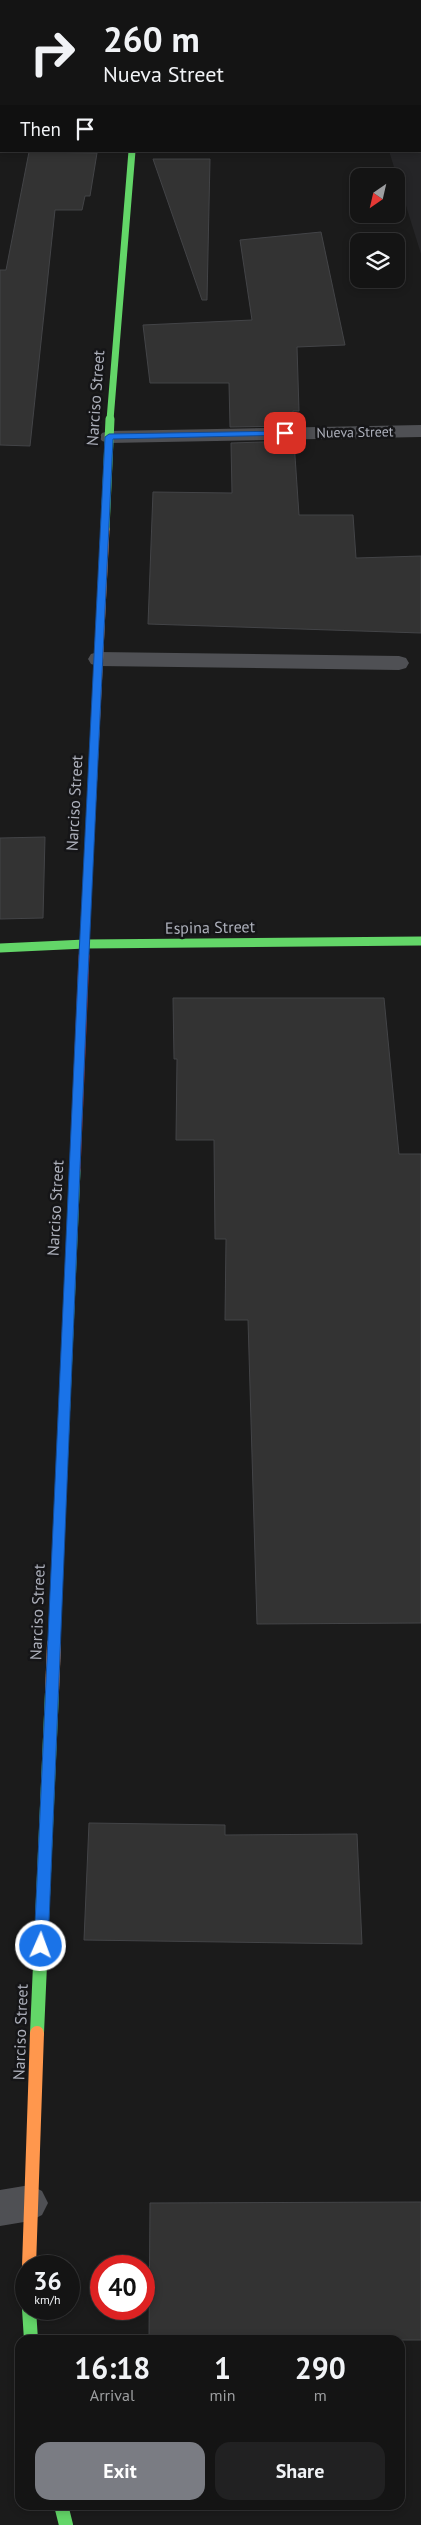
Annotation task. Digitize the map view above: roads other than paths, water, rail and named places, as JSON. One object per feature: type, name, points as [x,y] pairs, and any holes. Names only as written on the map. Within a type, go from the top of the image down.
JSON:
[{"type":"street","name":"Narciso Street","points":[[26,2255],[15,2206],[84,944],[109,437],[132,152]]},
{"type":"street","name":"Nueva Street","points":[[109,437],[421,431]]},
{"type":"street","name":"Espina Street","points":[[0,948],[84,944],[421,941]]},
{"type":"street","points":[[30,2320],[31,2335]]},
{"type":"street","points":[[63,2510],[66,2525]]},
{"type":"lane","points":[[98,659],[399,663]]}]
